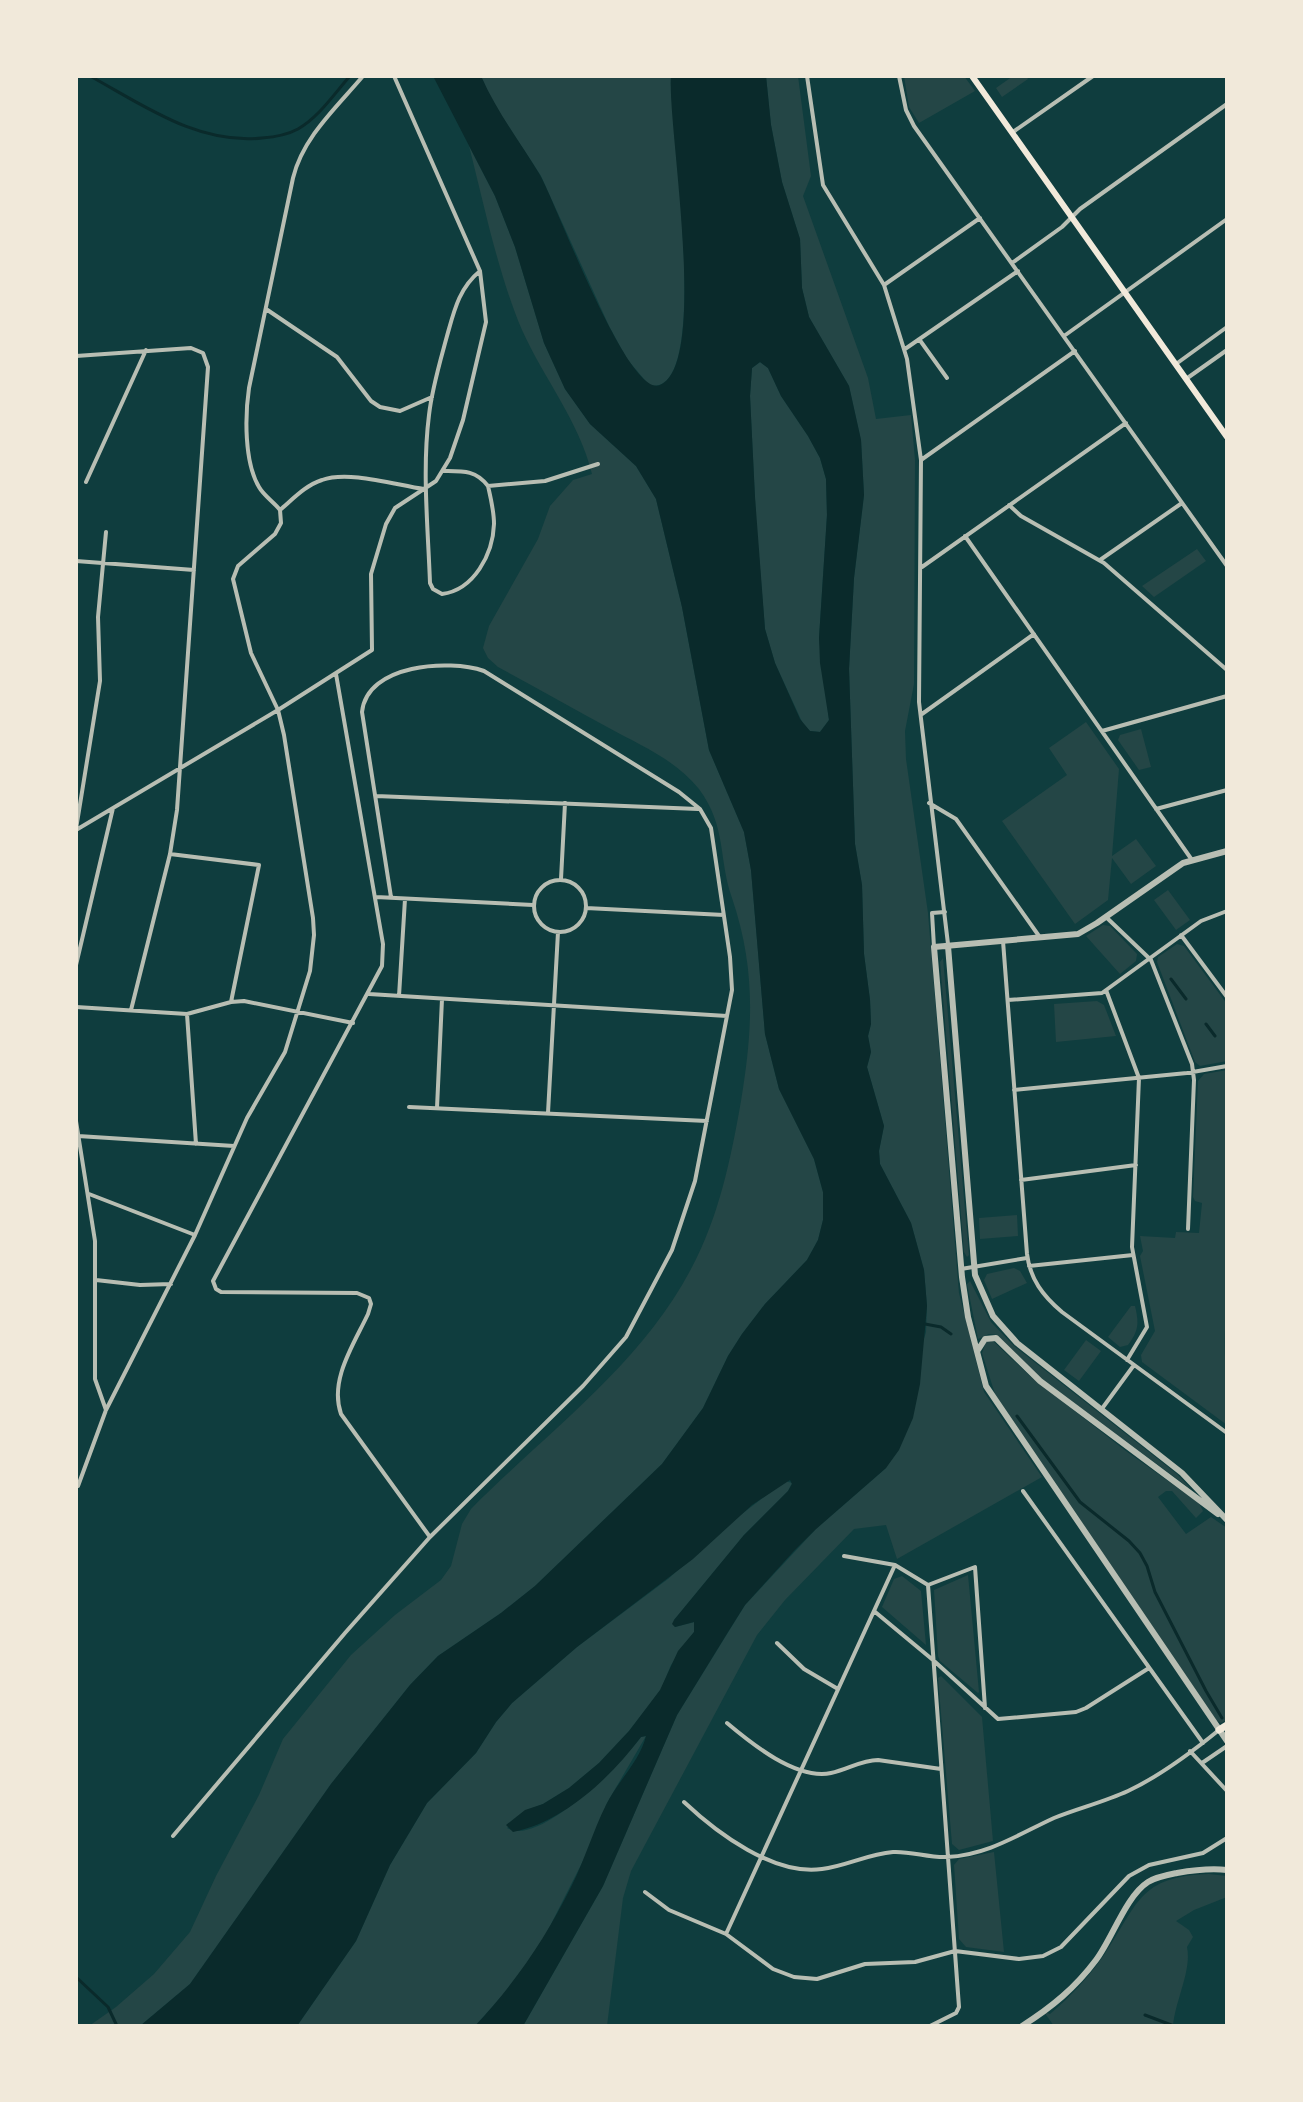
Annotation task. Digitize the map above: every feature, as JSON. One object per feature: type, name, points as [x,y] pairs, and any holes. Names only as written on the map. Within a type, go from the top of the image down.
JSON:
[{"type":"main road","points":[[972,76],[1227,437]]},
{"type":"street","points":[[78,1486],[106,1410],[195,1235],[247,1118],[279,1065],[299,1010],[313,953],[313,918],[287,750],[278,710],[251,653],[233,579],[238,566],[275,534],[281,523],[280,510],[263,493],[256,480],[246,426],[249,388],[296,165],[311,138],[363,76]]},
{"type":"street","points":[[76,830],[278,710],[372,650],[371,574],[389,515],[402,503],[426,490],[444,471],[463,420],[483,340],[486,306],[480,271],[394,76]]},
{"type":"street","points":[[807,76],[823,185],[884,285],[905,349],[921,460],[922,567],[918,679],[929,803],[945,912],[976,1280],[1001,1327],[1037,1361],[1187,1477],[1227,1521]]},
{"type":"street","points":[[899,76],[912,123],[1227,566]]},
{"type":"street","points":[[1012,132],[1093,76]]},
{"type":"street","points":[[1012,263],[1227,104]]},
{"type":"street","points":[[884,285],[980,218]]},
{"type":"street","points":[[1064,336],[1227,219]]},
{"type":"street","points":[[444,471],[472,472],[488,486],[494,527],[487,554],[467,584],[454,592],[442,594],[437,593],[430,583],[426,490],[432,397],[456,305],[465,286],[480,271]]},
{"type":"street","points":[[905,349],[1018,271]]},
{"type":"street","points":[[266,309],[337,357],[371,401],[380,407],[400,411],[432,397]]},
{"type":"street","points":[[1176,364],[1227,327]]},
{"type":"street","points":[[919,339],[947,378]]},
{"type":"street","points":[[76,356],[198,349],[203,353],[208,367],[182,767],[170,854],[131,1010]]},
{"type":"street","points":[[86,482],[146,350]]},
{"type":"street","points":[[1186,379],[1227,350]]},
{"type":"street","points":[[921,460],[1075,351]]},
{"type":"street","points":[[922,567],[1126,423]]},
{"type":"street","points":[[488,486],[545,481],[598,464]]},
{"type":"street","points":[[280,510],[319,480],[334,476],[426,490]]},
{"type":"street","points":[[1100,560],[1182,503]]},
{"type":"street","points":[[1009,505],[1021,516],[1100,560],[1227,670]]},
{"type":"street","points":[[76,830],[100,681],[98,617],[106,532]]},
{"type":"street","points":[[965,536],[1192,860]]},
{"type":"street","points":[[76,561],[194,570]]},
{"type":"street","points":[[921,714],[1034,634]]},
{"type":"street","points":[[173,1836],[430,1537],[583,1386],[626,1337],[672,1250],[695,1181],[727,1016],[732,973],[714,840],[700,809],[671,786],[500,679],[476,668],[456,664],[402,672],[381,682],[368,694],[362,712],[391,897]]},
{"type":"street","points":[[336,674],[384,955],[377,979],[213,1281],[221,1292],[357,1293],[369,1298],[368,1314],[337,1384],[337,1401],[341,1414],[430,1537]]},
{"type":"street","points":[[1102,731],[1227,696]]},
{"type":"street","points":[[1156,809],[1227,790]]},
{"type":"street","points":[[376,796],[700,809]]},
{"type":"street","points":[[561,879],[565,803]]},
{"type":"street","points":[[929,803],[956,819],[1040,938]]},
{"type":"street","points":[[76,965],[114,806]]},
{"type":"street","points":[[934,947],[1078,934],[1178,867],[1227,851]]},
{"type":"street","points":[[170,854],[259,865],[231,1002]]},
{"type":"street","points":[[561,879],[577,885],[586,899],[586,908],[579,924],[558,932],[539,922],[533,905],[539,889],[553,880],[561,879]]},
{"type":"street","points":[[375,897],[533,905]]},
{"type":"street","points":[[399,996],[405,898]]},
{"type":"street","points":[[586,908],[724,915]]},
{"type":"street","points":[[1008,1000],[1096,994],[1106,990],[1208,917],[1227,911]]},
{"type":"street","points":[[945,912],[932,913],[934,947],[961,1269],[978,1355],[990,1394],[1223,1728],[1227,1743],[1202,1763]]},
{"type":"street","points":[[1106,917],[1149,958],[1194,1072],[1188,1229]]},
{"type":"street","points":[[548,1113],[558,932]]},
{"type":"street","points":[[1181,935],[1227,997]]},
{"type":"street","points":[[1003,941],[1027,1258],[1036,1284],[1048,1300],[1227,1433]]},
{"type":"street","points":[[1106,990],[1139,1078],[1133,1255],[1148,1324],[1145,1334],[1127,1360]]},
{"type":"street","points":[[369,994],[727,1016]]},
{"type":"street","points":[[437,1108],[442,999]]},
{"type":"street","points":[[76,1007],[187,1014],[244,1001],[353,1023]]},
{"type":"street","points":[[187,1014],[196,1144]]},
{"type":"street","points":[[1014,1090],[1227,1066]]},
{"type":"street","points":[[409,1107],[707,1121]]},
{"type":"street","points":[[76,1121],[95,1241],[95,1379],[106,1410]]},
{"type":"street","points":[[78,1136],[234,1146]]},
{"type":"street","points":[[1021,1180],[1136,1165]]},
{"type":"street","points":[[88,1193],[195,1235]]},
{"type":"street","points":[[1029,1266],[1133,1255]]},
{"type":"street","points":[[961,1269],[1027,1258]]},
{"type":"street","points":[[96,1280],[140,1285],[171,1284]]},
{"type":"street","points":[[978,1355],[979,1346],[984,1340],[996,1338],[1051,1389],[1227,1521]]},
{"type":"street","points":[[1101,1410],[1134,1365]]},
{"type":"street","points":[[1023,1491],[1203,1743]]},
{"type":"street","points":[[844,1556],[895,1565],[928,1585]]},
{"type":"street","points":[[726,1934],[895,1565]]},
{"type":"street","points":[[928,1585],[975,1567],[985,1710]]},
{"type":"street","points":[[928,1585],[959,2007],[956,2013],[930,2026]]},
{"type":"street","points":[[874,1611],[933,1660],[985,1710],[1003,1720],[1076,1712],[1094,1705],[1149,1668]]},
{"type":"street","points":[[777,1643],[804,1669],[838,1689]]},
{"type":"street","points":[[727,1723],[752,1745],[801,1771],[827,1774],[869,1760],[941,1769]]},
{"type":"street","points":[[684,1802],[716,1830],[761,1857],[787,1865],[818,1870],[876,1854],[896,1852],[948,1857],[998,1847],[1054,1819],[1126,1792],[1223,1728]]},
{"type":"street","points":[[1190,1751],[1227,1791]]},
{"type":"street","points":[[645,1892],[669,1910],[726,1934],[773,1969],[807,1979],[829,1977],[865,1964],[915,1962],[955,1951],[1019,1959],[1053,1952],[1129,1876],[1149,1865],[1203,1853],[1227,1838]]},
{"type":"street","points":[[1022,2026],[1054,2005],[1077,1983],[1145,1884],[1162,1876],[1192,1870],[1227,1870]]},
{"type":"shaded area","points":[[433,76],[481,76],[540,175],[612,332],[646,381],[660,385],[675,368],[682,335],[684,291],[671,76],[766,76],[782,182],[800,239],[802,288],[809,317],[849,386],[861,440],[864,495],[854,578],[849,669],[855,844],[862,885],[864,954],[870,1000],[868,1036],[871,1052],[867,1067],[884,1126],[880,1164],[911,1223],[924,1270],[927,1306],[920,1384],[913,1418],[899,1450],[886,1468],[793,1552],[745,1605],[728,1632],[677,1715],[603,1886],[523,2026],[475,2026],[529,1959],[552,1923],[577,1875],[606,1805],[639,1754],[646,1736],[641,1737],[601,1782],[568,1808],[532,1827],[513,1832],[506,1825],[525,1810],[543,1804],[569,1788],[599,1763],[629,1731],[660,1690],[678,1651],[694,1632],[694,1622],[675,1627],[672,1624],[674,1620],[744,1535],[788,1491],[792,1484],[790,1480],[752,1505],[693,1559],[577,1647],[512,1703],[476,1753],[427,1803],[390,1865],[356,1941],[297,2026],[140,2026],[190,1984],[331,1784],[410,1685],[438,1656],[535,1586],[662,1464],[703,1408],[742,1334],[765,1304],[807,1260],[818,1240],[823,1220],[823,1192],[814,1159],[779,1089],[765,1034],[751,870],[744,832],[709,750],[682,607],[656,499],[636,466],[590,424],[565,389],[544,343],[515,247],[495,196]],"holes":[[[760,362],[768,368],[781,396],[820,458],[826,479],[827,515],[819,638],[829,720],[820,732],[810,731],[800,719],[775,663],[765,629],[750,396],[752,368]]]},
{"type":"shaded area","points":[[481,76],[671,76],[684,250],[684,304],[680,349],[669,378],[649,385],[627,359],[541,176],[492,101]]},
{"type":"shaded area","points":[[766,76],[798,76],[811,176],[803,196],[868,378],[876,419],[911,415],[915,460],[914,684],[905,731],[906,759],[928,913],[959,1293],[984,1392],[1042,1477],[897,1559],[886,1525],[854,1529],[785,1600],[757,1635],[631,1871],[623,1898],[607,2026],[523,2026],[603,1886],[677,1715],[745,1605],[816,1529],[886,1468],[926,1332],[924,1270],[911,1223],[880,1164],[884,1126],[867,1067],[871,1052],[868,1036],[870,1000],[864,954],[862,885],[855,844],[849,669],[854,578],[864,495],[861,440],[849,386],[809,317],[802,288],[800,239],[782,182]]},
{"type":"shaded area","points":[[904,76],[964,76],[975,91],[919,123],[909,107]]},
{"type":"shaded area","points":[[1013,76],[1026,76],[1028,79],[1002,97],[996,88]]},
{"type":"shaded area","points":[[469,146],[495,196],[515,247],[544,343],[565,389],[590,424],[636,466],[656,499],[682,607],[709,750],[744,832],[751,870],[765,1034],[779,1089],[814,1159],[823,1192],[823,1220],[818,1240],[807,1260],[765,1304],[742,1334],[703,1408],[662,1464],[535,1586],[438,1656],[410,1685],[331,1784],[190,1984],[140,2026],[89,2026],[154,1974],[190,1932],[259,1795],[283,1739],[351,1655],[395,1615],[441,1580],[451,1566],[462,1524],[471,1509],[590,1396],[646,1337],[670,1304],[701,1249],[723,1187],[733,1144],[748,1048],[749,974],[718,830],[708,803],[690,779],[669,761],[498,667],[483,648],[489,626],[538,539],[550,506],[573,480],[592,474],[579,436],[513,308]]},
{"type":"shaded area","points":[[760,362],[768,368],[781,396],[808,436],[820,458],[826,479],[827,515],[819,638],[829,720],[820,732],[810,731],[803,724],[775,663],[765,629],[750,396],[752,368]]},
{"type":"shaded area","points":[[1197,549],[1206,561],[1154,597],[1142,586]]},
{"type":"shaded area","points":[[1086,722],[1119,769],[1112,856],[1136,839],[1156,866],[1131,884],[1112,858],[1108,900],[1075,924],[1002,821],[1067,775],[1049,748]]},
{"type":"shaded area","points":[[1141,729],[1151,767],[1139,770],[1118,740],[1120,735]]},
{"type":"shaded area","points":[[1168,890],[1190,920],[1176,930],[1154,900]]},
{"type":"shaded area","points":[[1103,925],[1110,926],[1137,954],[1136,961],[1120,974],[1086,936]]},
{"type":"shaded area","points":[[1177,944],[1184,946],[1227,1004],[1227,1061],[1200,1066],[1195,1062],[1157,962],[1158,957]]},
{"type":"shaded area","points":[[943,958],[967,1257],[964,1252],[940,962]]},
{"type":"shaded area","points":[[1097,1001],[1104,1005],[1116,1036],[1056,1042],[1054,1004]]},
{"type":"shaded area","points":[[1227,1070],[1227,1425],[1142,1362],[1141,1355],[1155,1331],[1140,1256],[1143,1251],[1140,1236],[1175,1238],[1176,1232],[1199,1233],[1202,1203],[1193,1197],[1198,1081],[1204,1074]]},
{"type":"shaded area","points":[[1017,1215],[1018,1236],[980,1239],[979,1218]]},
{"type":"shaded area","points":[[1014,1268],[1020,1271],[1027,1283],[992,1299],[984,1280],[987,1274]]},
{"type":"shaded area","points":[[970,1281],[991,1322],[1014,1346],[1177,1474],[1192,1490],[1048,1384],[1010,1351],[997,1335],[989,1334],[978,1339],[967,1284]]},
{"type":"shaded area","points":[[1131,1306],[1135,1306],[1136,1331],[1128,1345],[1120,1347],[1108,1337]]},
{"type":"shaded area","points":[[1086,1340],[1101,1351],[1079,1381],[1064,1370]]},
{"type":"shaded area","points":[[993,1341],[1031,1377],[1199,1503],[1203,1511],[1196,1518],[1172,1491],[1158,1497],[1186,1534],[1211,1517],[1227,1528],[1227,1720],[1221,1723],[1216,1720],[995,1394],[982,1353],[986,1342]]},
{"type":"shaded area","points":[[785,1481],[792,1483],[788,1491],[744,1535],[674,1620],[675,1627],[694,1622],[694,1632],[671,1665],[661,1690],[629,1731],[599,1763],[569,1788],[525,1811],[507,1828],[521,1831],[539,1826],[559,1814],[599,1782],[641,1737],[646,1736],[607,1803],[587,1853],[545,1936],[513,1984],[475,2026],[297,2026],[356,1941],[390,1865],[427,1803],[476,1753],[512,1703],[577,1647],[668,1579],[730,1523]]},
{"type":"shaded area","points":[[968,1575],[978,1693],[938,1656],[934,1590]]},
{"type":"shaded area","points":[[902,1576],[921,1591],[926,1645],[882,1607],[894,1579]]},
{"type":"shaded area","points":[[941,1676],[982,1717],[993,1841],[959,1850],[952,1844],[938,1678]]},
{"type":"shaded area","points":[[994,1852],[1004,1952],[966,1947],[959,1939],[954,1865],[959,1859]]},
{"type":"shaded area","points":[[1209,1874],[1227,1876],[1227,1897],[1176,1921],[1193,1937],[1187,1947],[1187,1966],[1173,2026],[1054,2026],[1044,2012],[1050,2014],[1085,1979],[1143,1896],[1167,1880]]},
{"type":"waterway","points":[[90,76],[193,129],[238,139],[276,136],[298,129],[319,112],[350,76]]},
{"type":"waterway","points":[[1171,979],[1186,999]]},
{"type":"waterway","points":[[1206,1024],[1215,1036]]},
{"type":"waterway","points":[[925,1324],[941,1327],[951,1334]]},
{"type":"waterway","points":[[1017,1416],[1080,1502],[1140,1553],[1155,1592],[1222,1718]]},
{"type":"waterway","points":[[76,1977],[108,2007],[117,2026]]},
{"type":"waterway","points":[[1145,2015],[1174,2026]]}]
